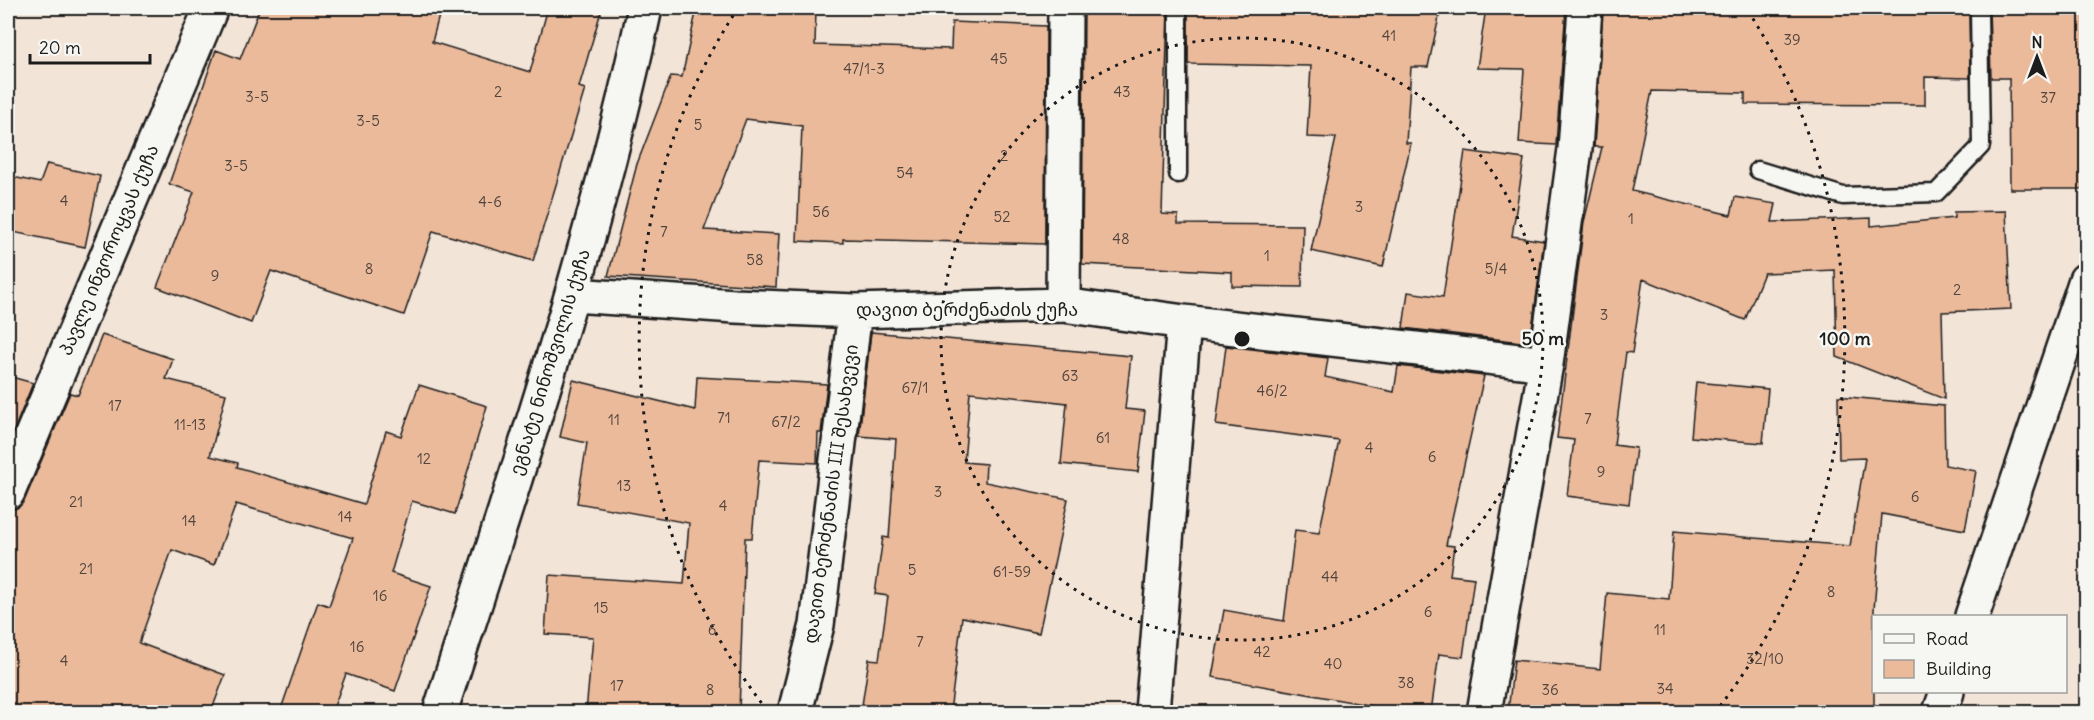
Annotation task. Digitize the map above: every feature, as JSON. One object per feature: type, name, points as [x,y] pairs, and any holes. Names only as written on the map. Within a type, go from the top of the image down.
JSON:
[{"type":"street","name":"პავლე ინგოროყვას ქუჩა","points":[[8,492],[211,8]]},
{"type":"street","name":"ეგნატე ნინოშვილის ქუჩა","points":[[441,712],[573,295],[645,8]]},
{"type":"street","points":[[1063,305],[1065,8]]},
{"type":"street","points":[[1484,712],[1546,364],[1575,149],[1585,8]]},
{"type":"street","points":[[1972,615],[2086,280]]},
{"type":"street","name":"დავით ბერძენაძის ქუჩა","points":[[573,295],[735,306],[855,311],[1063,305],[1184,322],[1546,364]]},
{"type":"street","name":"დავით ბერძენაძის III შესახვევი","points":[[795,712],[817,625],[855,311]]},
{"type":"street","points":[[1152,712],[1184,322]]},
{"type":"street","points":[[1940,712],[1947,693]]},
{"type":"lane","points":[[1178,8],[1178,174]]},
{"type":"lane","points":[[1758,170],[1843,196],[1936,193],[1981,146],[1979,8]]},
{"type":"building","points":[[260,8],[441,8],[432,42],[530,72],[548,8],[602,8],[579,87],[585,89],[533,261],[433,231],[404,315],[271,271],[251,323],[157,287],[194,192],[169,184],[216,50],[240,59]]},
{"type":"building","points":[[697,8],[816,8],[815,45],[951,49],[952,22],[1046,26],[1045,244],[843,239],[843,243],[797,241],[802,126],[746,119],[704,230],[779,234],[776,287],[608,276],[637,164],[671,76],[682,77]]},
{"type":"building","points":[[1084,8],[1168,8],[1162,214],[1178,215],[1178,224],[1303,225],[1302,287],[1232,286],[1232,272],[1082,264]]},
{"type":"building","points":[[1188,8],[1441,8],[1428,67],[1411,67],[1406,143],[1411,143],[1383,267],[1311,251],[1336,138],[1307,137],[1311,66],[1188,64]]},
{"type":"building","points":[[1486,8],[1566,8],[1556,145],[1519,143],[1524,69],[1477,68]]},
{"type":"building","points":[[1603,8],[1969,8],[1970,78],[1925,77],[1925,105],[1745,104],[1745,93],[1652,91],[1632,191],[1731,215],[1735,197],[1776,204],[1772,222],[1871,218],[1871,226],[1954,218],[1954,212],[2006,211],[2011,309],[1942,312],[1944,399],[1837,357],[1835,270],[1764,273],[1745,320],[1643,279],[1632,353],[1626,352],[1614,445],[1636,448],[1629,504],[1567,496],[1574,440],[1557,438],[1584,222],[1602,147],[1594,147]]},
{"type":"building","points":[[1989,8],[2086,8],[2086,189],[2010,189],[2009,78],[1991,78]]},
{"type":"building","points":[[1465,151],[1524,159],[1512,236],[1544,241],[1530,343],[1403,328],[1408,292],[1443,297]]},
{"type":"building","points":[[47,164],[100,176],[85,247],[8,231],[8,176],[40,183]]},
{"type":"building","points":[[871,332],[1131,356],[1125,409],[1145,411],[1138,472],[1061,464],[1067,403],[970,392],[964,462],[986,464],[985,482],[1068,499],[1039,633],[962,617],[950,712],[861,712],[869,659],[879,660],[888,596],[875,594],[883,537],[889,538],[896,439],[859,436]]},
{"type":"building","points":[[102,335],[173,359],[166,379],[226,394],[210,456],[238,463],[237,467],[364,504],[386,431],[401,436],[419,385],[487,406],[455,514],[412,501],[391,573],[431,586],[395,691],[346,674],[332,712],[280,712],[318,602],[329,606],[353,538],[236,504],[214,565],[172,550],[139,643],[225,675],[211,712],[8,712],[8,510],[19,507],[25,499],[70,393],[78,395]]},
{"type":"building","points":[[1226,346],[1328,358],[1325,377],[1394,392],[1398,366],[1484,376],[1446,545],[1454,546],[1450,575],[1474,578],[1463,657],[1439,654],[1431,712],[1373,712],[1374,706],[1212,677],[1224,610],[1284,621],[1295,530],[1319,533],[1339,441],[1216,425]]},
{"type":"building","points":[[8,376],[33,383],[8,445]]},
{"type":"building","points":[[697,377],[827,384],[821,433],[818,433],[817,463],[759,460],[752,538],[745,538],[739,712],[586,712],[593,637],[545,634],[549,575],[684,584],[689,523],[577,503],[587,443],[560,437],[573,380],[695,410]]},
{"type":"building","points":[[1696,382],[1768,389],[1763,443],[1691,437]]},
{"type":"building","points":[[1838,396],[1944,406],[1945,465],[1976,471],[1965,530],[1882,514],[1874,615],[1872,615],[1874,712],[1508,712],[1514,660],[1600,669],[1607,593],[1669,599],[1674,531],[1850,546],[1865,458],[1839,459]]}]
